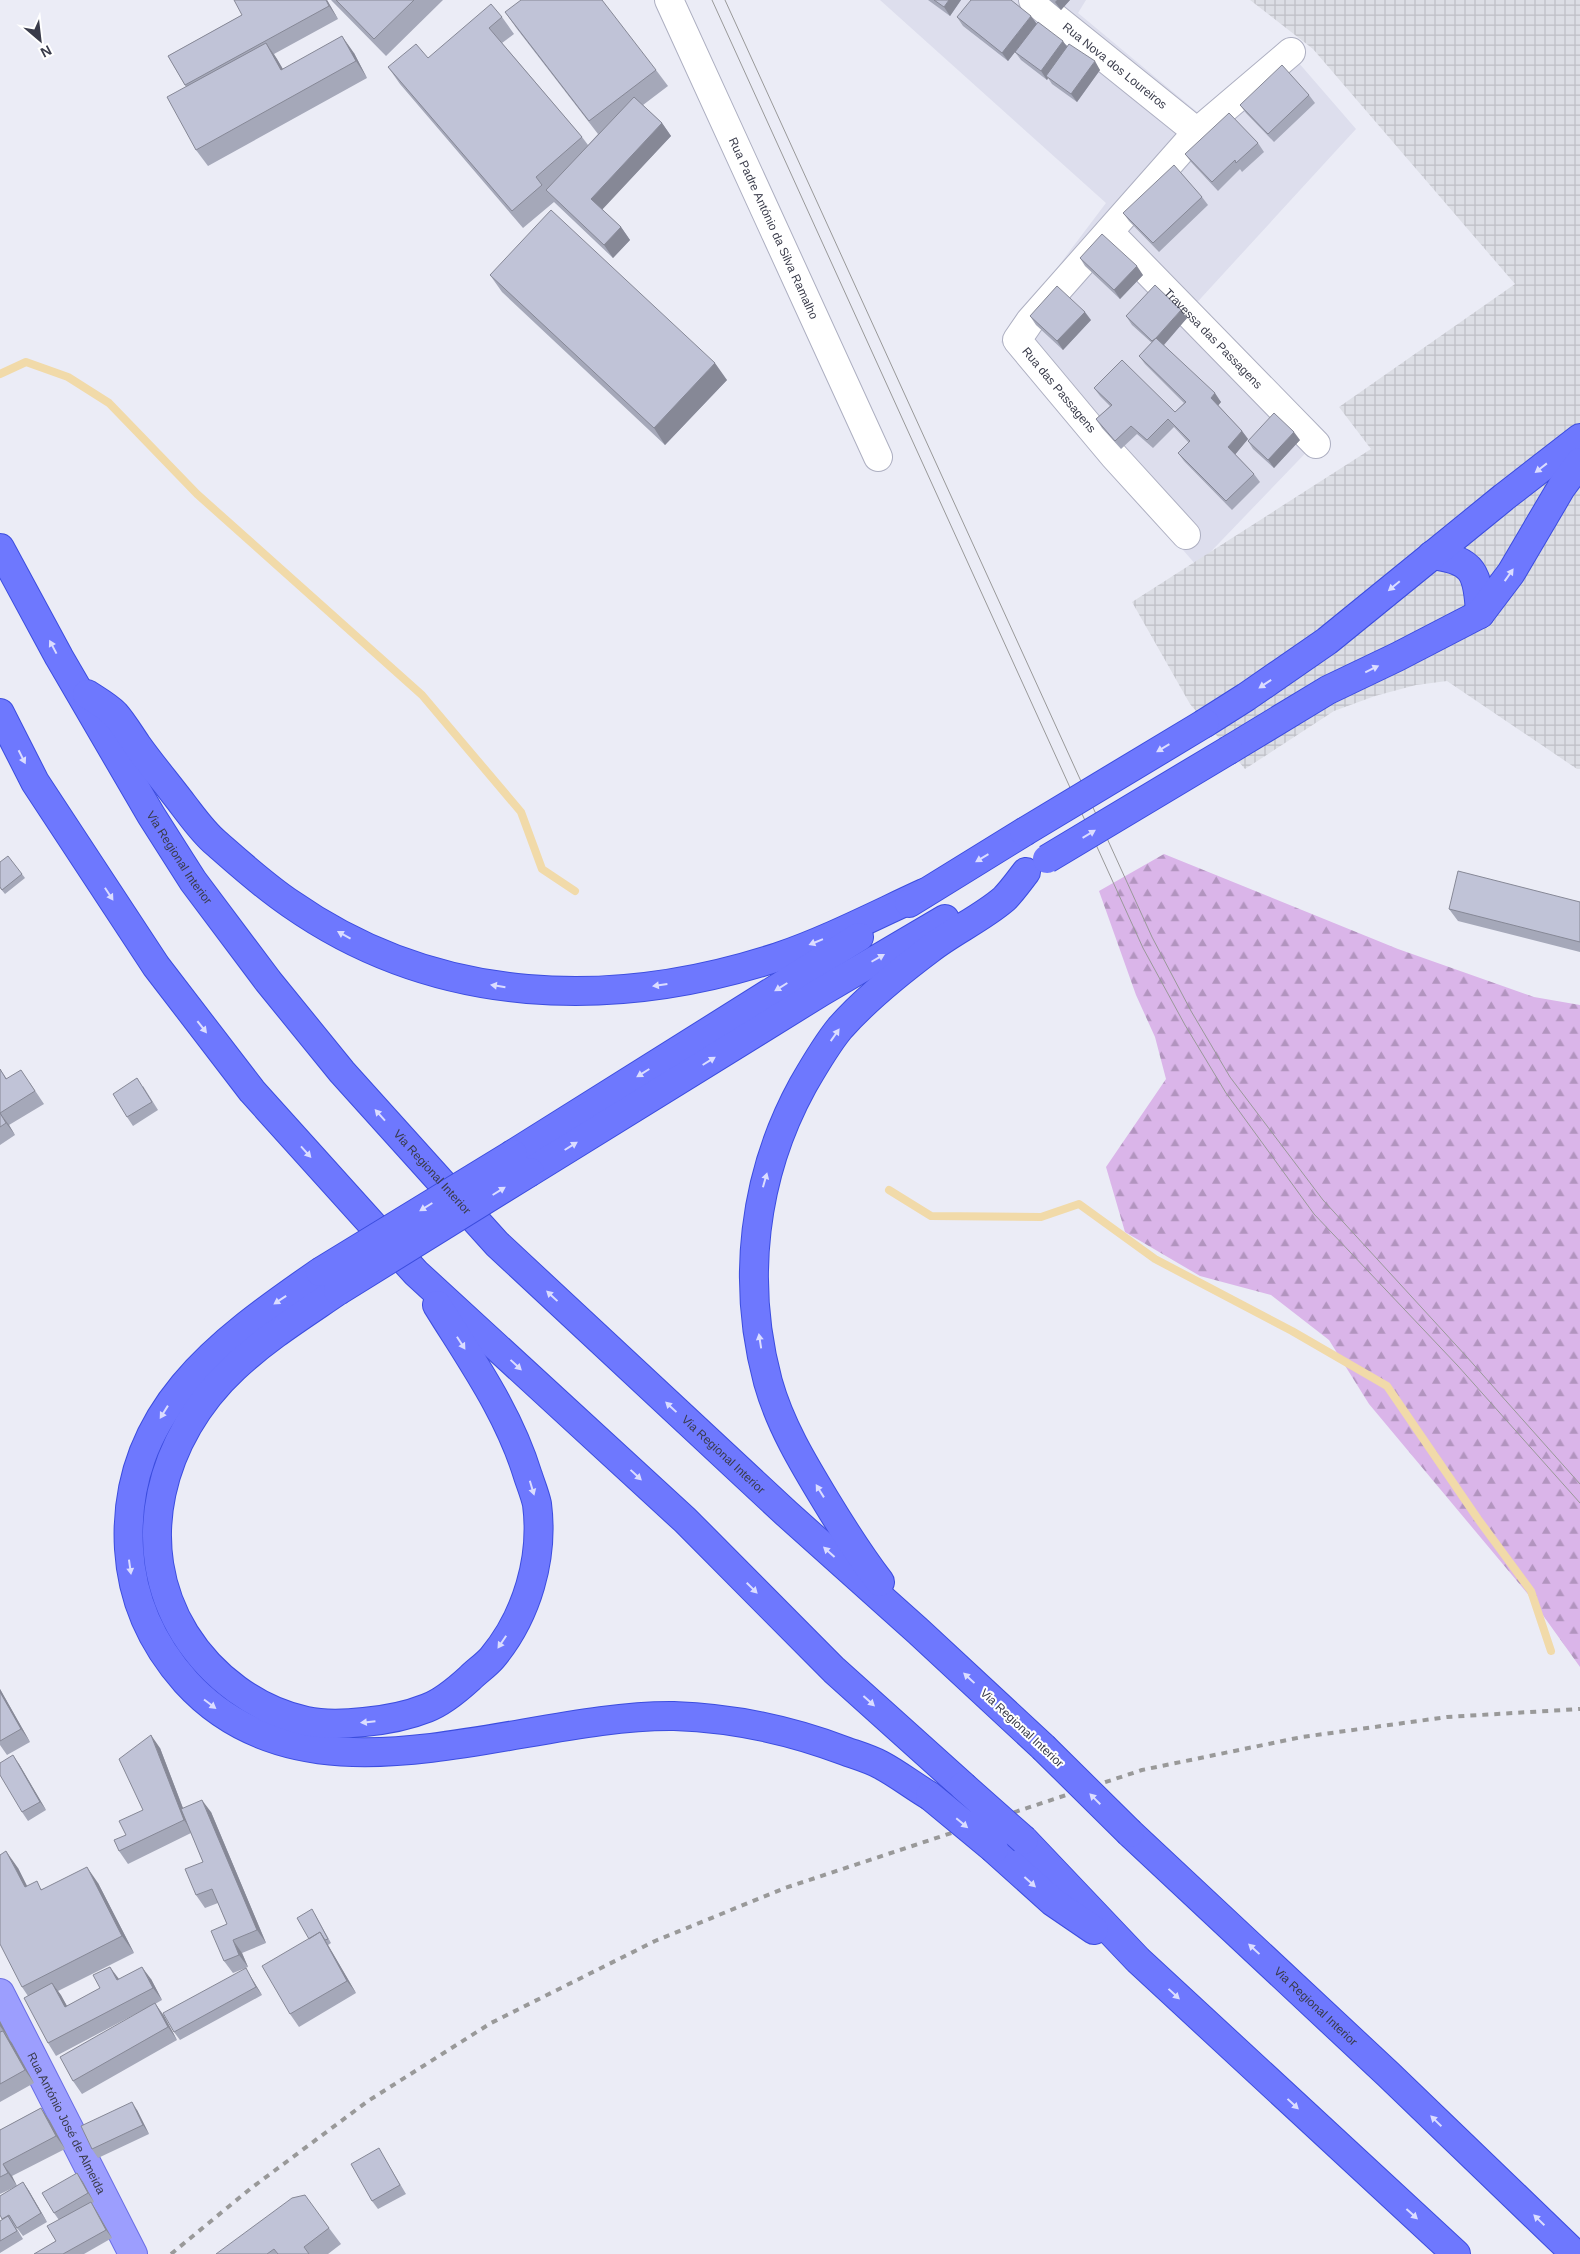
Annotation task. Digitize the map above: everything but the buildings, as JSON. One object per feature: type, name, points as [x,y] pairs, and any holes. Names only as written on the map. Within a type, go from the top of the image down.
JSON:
[{"type":"highway","points":[[1138,1960],[1053,1902],[994,1849],[930,1796],[879,1764],[824,1743],[775,1728],[728,1720],[673,1716],[564,1726],[434,1748],[387,1752],[344,1752],[303,1748],[266,1737],[223,1714],[197,1694],[168,1661],[140,1611],[130,1568],[127,1524],[135,1478],[148,1439],[177,1392],[222,1344],[264,1311],[329,1282],[521,1163],[924,893],[1205,723],[1305,657],[1580,438]]},
{"type":"highway","points":[[521,1163],[821,992],[1036,866],[1328,690],[1480,614],[1510,573],[1561,488],[1580,462]]},
{"type":"highway","name":"Via Regional Interior","points":[[0,548],[59,657],[193,881],[268,981],[311,1034],[414,1153],[511,1257],[779,1507],[918,1631],[1043,1747],[1130,1833],[1389,2075],[1574,2254]]},
{"type":"highway","points":[[1432,555],[1450,558],[1461,562],[1471,569],[1479,589],[1480,614]]},
{"type":"highway","points":[[78,689],[114,713],[208,836],[262,884],[292,905],[352,940],[386,956],[462,980],[501,987],[578,992],[624,990],[674,984],[779,956],[844,930],[924,893]]},
{"type":"highway","points":[[0,713],[35,782],[156,966],[252,1091],[416,1273],[685,1520],[834,1670],[1024,1840],[1138,1960],[1456,2254]]},
{"type":"highway","points":[[918,1631],[864,1562],[802,1461],[783,1422],[769,1384],[759,1342],[754,1274],[756,1227],[763,1189],[772,1158],[790,1110],[813,1067],[840,1028],[889,982],[930,949],[1004,898],[1036,866]]},
{"type":"highway","points":[[329,1282],[278,1331],[240,1363],[198,1410],[175,1451],[162,1490],[155,1526],[157,1562],[167,1597],[181,1628],[196,1652],[218,1675],[239,1692],[272,1710],[306,1721],[342,1725],[385,1720],[429,1707],[460,1688],[492,1658],[518,1619],[532,1585],[538,1543],[537,1503],[520,1450],[490,1389],[416,1273]]},
{"type":"main road","name":"Rua António José de Almeida","points":[[0,1994],[130,2249]]},
{"type":"street","name":"Rua Padre António da Silva Ramalho","points":[[669,0],[878,457]]},
{"type":"street","name":"Rua Nova dos Loureiros","points":[[1033,0],[1197,132]]},
{"type":"street","name":"Rua das Passagens","points":[[1186,535],[1114,456],[1017,340],[1030,321],[1197,132],[1291,52]]},
{"type":"street","name":"Travessa das Passagens","points":[[1109,232],[1316,444]]},
{"type":"shaded area","points":[[880,0],[1086,0],[1078,13],[1202,116],[1285,47],[1356,129],[1191,309],[1320,438],[1197,566],[1001,342],[1106,203]]},
{"type":"shaded area","points":[[1250,0],[1580,0],[1580,769],[1577,769],[1447,681],[1416,685],[1375,696],[1334,711],[1245,769],[1190,704],[1132,602],[1371,449],[1339,407],[1515,284],[1313,49]]},
{"type":"green space","points":[[1164,854],[1398,949],[1534,997],[1580,1005],[1580,1667],[1527,1593],[1369,1404],[1329,1340],[1271,1295],[1200,1276],[1125,1232],[1106,1167],[1166,1079],[1155,1037],[1136,995],[1099,891]]},
{"type":"waterway","points":[[0,374],[26,362],[68,377],[109,403],[197,494],[422,695],[521,812],[542,869],[575,891]]},
{"type":"waterway","points":[[889,1190],[931,1216],[1041,1217],[1079,1204],[1155,1259],[1292,1331],[1387,1386],[1478,1519],[1531,1591],[1551,1651]]},
{"type":"tram line","points":[[712,0],[1143,948],[1185,1025],[1226,1093],[1314,1214],[1458,1366],[1580,1503]]},
{"type":"tram line","points":[[725,0],[1152,937],[1191,1011],[1230,1077],[1323,1200],[1580,1484]]},
{"type":"railway","points":[[171,2254],[250,2189],[368,2101],[491,2023],[655,1941],[785,1888],[1142,1770],[1302,1737],[1447,1717],[1580,1709]]}]
